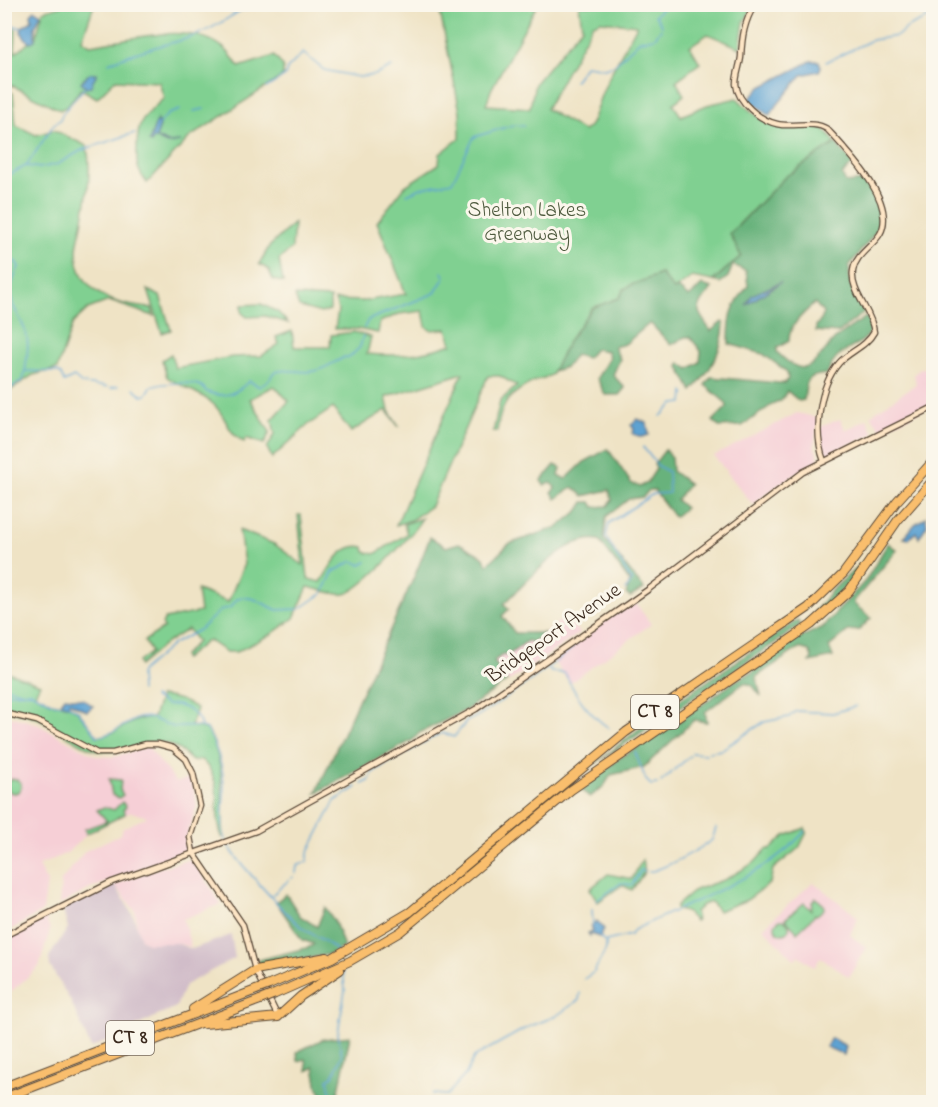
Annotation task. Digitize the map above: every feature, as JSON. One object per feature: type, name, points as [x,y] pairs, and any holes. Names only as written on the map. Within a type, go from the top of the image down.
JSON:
[{"type":"highway","name":"CT 8","points":[[4,1087],[269,985],[346,951],[387,928],[434,894],[626,732],[808,608],[843,574],[897,501],[933,460]]},
{"type":"highway","name":"CT 8","points":[[4,1098],[334,972],[422,916],[570,790],[811,625],[849,591],[898,520],[933,480]]},
{"type":"highway","points":[[143,1033],[205,1004],[255,970],[331,957]]},
{"type":"highway","points":[[177,1031],[211,1023],[278,1017],[301,996],[334,972]]},
{"type":"main road","points":[[755,4],[742,31],[736,82],[739,94],[749,108],[774,123],[825,127],[871,183],[882,205],[880,233],[857,260],[852,274],[873,332],[864,344],[838,365],[821,398],[817,439],[824,460]]},
{"type":"main road","name":"Bridgeport Avenue","points":[[4,936],[88,893],[193,852],[256,831],[476,709],[649,589],[787,482],[824,460],[933,407]]},
{"type":"main road","points":[[4,713],[37,721],[97,753],[113,753],[152,744],[169,746],[181,753],[192,769],[200,806],[190,837],[193,852],[241,922],[247,935],[255,970],[278,1017]]},
{"type":"shaded area","points":[[922,368],[933,370],[933,405],[881,430],[871,415],[916,384],[914,374]]},
{"type":"shaded area","points":[[797,413],[819,418],[814,445],[819,460],[778,485],[753,505],[714,456]]},
{"type":"shaded area","points":[[840,419],[846,430],[867,419],[874,434],[826,455],[821,448],[820,427]]},
{"type":"shaded area","points":[[634,601],[651,624],[570,683],[551,658]]},
{"type":"shaded area","points":[[565,617],[580,633],[508,682],[494,661],[527,640],[533,642]]},
{"type":"shaded area","points":[[5,715],[35,723],[96,756],[114,757],[148,747],[176,782],[191,778],[197,805],[188,833],[189,849],[92,888],[59,905],[61,881],[85,851],[121,834],[123,828],[147,817],[131,812],[86,835],[67,853],[38,866],[47,882],[43,911],[5,933]]},
{"type":"shaded area","points":[[192,859],[221,904],[183,919],[191,947],[176,943],[147,943],[141,939],[137,929],[135,911],[115,885],[145,872]]},
{"type":"shaded area","points":[[813,882],[858,917],[850,935],[866,947],[849,977],[820,957],[815,967],[798,955],[795,960],[763,928]]},
{"type":"shaded area","points":[[115,885],[133,915],[141,939],[147,943],[176,943],[192,949],[231,935],[235,958],[185,985],[176,1007],[91,1048],[71,1002],[50,966],[49,957],[68,928],[62,908]]},
{"type":"shaded area","points":[[45,916],[50,930],[39,967],[5,997],[5,939]]},
{"type":"green space","points":[[63,5],[94,5],[82,40],[90,45],[157,34],[192,35],[221,46],[239,67],[274,56],[283,66],[283,76],[190,137],[147,183],[138,167],[137,139],[143,120],[164,98],[159,82],[115,80],[97,98],[81,89],[66,107],[60,110],[5,82],[4,25],[16,29],[15,53],[36,37],[43,11]]},
{"type":"green space","name":"Shelton Lakes Greenway","points":[[442,5],[537,5],[491,90],[486,105],[530,108],[535,83],[582,27],[579,5],[754,5],[744,22],[740,48],[708,34],[690,46],[700,63],[676,81],[684,95],[673,104],[681,116],[707,105],[737,98],[767,122],[786,127],[823,128],[836,143],[785,177],[730,234],[741,256],[713,281],[692,277],[674,290],[661,274],[624,289],[619,298],[592,308],[569,340],[552,374],[535,381],[513,395],[504,406],[497,431],[493,432],[500,401],[517,386],[500,376],[488,376],[431,506],[411,520],[396,525],[463,373],[386,397],[389,411],[399,427],[386,410],[351,432],[333,408],[308,425],[272,458],[267,448],[275,434],[272,420],[289,401],[274,386],[250,399],[270,432],[264,444],[246,438],[244,442],[233,433],[212,403],[167,377],[162,360],[171,354],[175,368],[232,357],[261,356],[279,344],[276,337],[292,331],[294,347],[330,347],[331,335],[354,332],[371,337],[367,354],[410,354],[452,344],[447,329],[430,330],[426,326],[423,311],[399,314],[380,322],[378,333],[357,329],[335,329],[338,310],[335,300],[364,301],[406,294],[377,222],[405,186],[439,164],[440,154],[460,138],[460,112],[439,7]],"holes":[[[601,21],[637,25],[610,75],[589,127],[583,131],[546,109],[593,24]]]},
{"type":"green space","points":[[5,90],[13,93],[16,125],[36,135],[54,130],[87,146],[89,175],[77,248],[79,266],[84,278],[101,295],[126,304],[152,308],[154,316],[109,301],[88,309],[73,323],[57,369],[33,375],[5,394]]},
{"type":"green space","points":[[836,143],[853,164],[842,175],[846,183],[864,181],[879,203],[879,228],[849,266],[850,284],[864,312],[838,333],[816,331],[816,326],[822,319],[823,313],[815,303],[798,320],[791,330],[789,341],[777,348],[777,352],[796,367],[803,368],[810,366],[835,339],[866,317],[870,324],[868,335],[841,354],[832,363],[827,374],[810,378],[806,384],[804,400],[799,401],[787,391],[781,401],[776,402],[742,426],[719,427],[713,421],[727,407],[726,403],[705,385],[711,377],[780,383],[785,383],[788,379],[787,372],[763,354],[729,344],[732,313],[737,301],[748,286],[746,271],[733,265],[728,277],[720,283],[713,281],[741,256],[730,234],[785,177]]},
{"type":"green space","points":[[294,223],[292,248],[279,260],[283,282],[273,280],[269,270],[259,264],[269,247]]},
{"type":"green space","points":[[661,274],[674,290],[678,288],[689,297],[702,285],[712,288],[700,306],[699,313],[711,331],[722,322],[724,324],[718,352],[692,391],[679,367],[680,363],[689,369],[700,362],[701,351],[690,337],[685,337],[671,345],[650,323],[625,344],[614,347],[620,359],[613,375],[625,388],[619,395],[605,395],[597,378],[609,358],[607,351],[595,349],[587,358],[575,355],[566,367],[553,371],[569,340],[592,308],[619,298],[624,289],[631,285]]},
{"type":"green space","points":[[148,290],[160,296],[171,330],[162,333]]},
{"type":"green space","points":[[295,296],[330,298],[330,310],[321,313],[299,307]]},
{"type":"green space","points":[[261,304],[278,312],[288,323],[265,316],[247,317],[242,313],[242,305]]},
{"type":"green space","points":[[608,449],[631,483],[640,487],[647,483],[656,469],[654,464],[665,450],[671,457],[672,471],[689,484],[676,500],[685,508],[674,517],[654,490],[649,490],[643,497],[629,499],[606,517],[604,539],[644,589],[630,597],[626,594],[630,582],[599,540],[586,540],[573,544],[535,572],[504,604],[509,609],[502,616],[515,633],[545,633],[533,642],[527,641],[507,656],[504,654],[494,661],[507,681],[466,710],[419,733],[413,740],[316,793],[430,537],[446,547],[459,543],[484,557],[487,565],[509,544],[558,527],[579,510],[584,502],[591,502],[594,507],[608,506],[612,500],[609,490],[584,496],[573,487],[556,499],[552,492],[555,488],[552,483],[544,485],[541,481],[555,465],[561,468],[559,476],[566,479],[584,462]]},
{"type":"green space","points":[[298,515],[301,515],[308,579],[321,582],[333,563],[349,548],[364,547],[365,552],[375,554],[407,534],[404,524],[422,518],[375,572],[353,590],[342,594],[308,587],[294,618],[270,635],[236,652],[226,652],[208,640],[184,659],[183,656],[197,642],[188,629],[166,643],[139,666],[138,662],[151,652],[144,641],[164,628],[162,624],[165,619],[200,612],[197,590],[228,602],[244,564],[239,530],[274,544],[303,565]]},
{"type":"green space","points":[[888,543],[897,550],[854,601],[854,604],[871,618],[859,630],[848,631],[829,647],[833,657],[810,662],[812,657],[809,651],[799,648],[756,677],[761,696],[752,685],[744,683],[705,712],[707,722],[694,720],[644,767],[611,775],[604,786],[590,797],[581,790],[621,757],[751,673],[795,640],[823,627],[866,580]]},
{"type":"green space","points":[[862,563],[840,593],[825,608],[813,614],[832,590]]},
{"type":"green space","points":[[798,620],[800,625],[794,630],[595,764],[651,719]]},
{"type":"green space","points":[[5,671],[40,684],[35,694],[55,704],[65,703],[78,711],[97,736],[111,733],[138,720],[153,718],[160,696],[189,703],[197,709],[191,726],[207,729],[218,755],[222,781],[224,836],[222,837],[219,826],[214,778],[202,760],[192,761],[179,750],[158,742],[116,751],[94,749],[40,719],[5,710]]},
{"type":"green space","points":[[14,779],[19,781],[21,786],[19,791],[14,793],[9,791],[7,786],[9,781]]},
{"type":"green space","points":[[109,779],[121,780],[120,790],[123,795],[119,798],[112,795]]},
{"type":"green space","points":[[122,802],[126,807],[123,810],[125,814],[86,834],[85,829],[107,821],[97,810],[104,807],[114,810]]},
{"type":"green space","points":[[805,828],[807,832],[799,848],[773,869],[770,883],[747,900],[718,911],[711,902],[702,905],[695,912],[697,920],[695,921],[687,913],[676,909],[676,906],[695,890],[726,879],[754,863],[766,850],[772,848],[785,836]]},
{"type":"green space","points":[[642,860],[645,871],[632,890],[622,885],[598,902],[590,889],[608,874],[632,879]]},
{"type":"green space","points":[[286,894],[300,916],[317,927],[325,907],[335,922],[344,947],[330,954],[262,967],[258,964],[258,960],[314,944],[302,940],[276,902]]},
{"type":"green space","points":[[816,898],[824,905],[824,909],[817,915],[814,914],[797,932],[785,919],[804,903],[811,910],[812,902]]},
{"type":"green space","points":[[782,920],[787,922],[789,927],[787,932],[782,934],[777,932],[775,927],[777,922]]},
{"type":"green space","points":[[350,1036],[338,1095],[334,1097],[335,1102],[321,1102],[314,1067],[307,1071],[306,1059],[298,1061],[297,1052],[323,1039]]},
{"type":"water","points":[[35,10],[41,14],[35,27],[35,40],[29,43],[21,32],[22,27],[32,21],[31,14]]},
{"type":"water","points":[[811,61],[819,61],[821,67],[819,71],[802,75],[769,115],[749,100],[761,87]]},
{"type":"water","points":[[90,73],[97,73],[91,86],[86,88],[81,82]]},
{"type":"water","points":[[157,120],[160,126],[156,138],[168,143],[180,142],[167,144],[154,138],[151,143],[149,142]]},
{"type":"water","points":[[781,282],[746,305],[752,295]]},
{"type":"water","points":[[637,419],[647,423],[649,435],[642,437],[633,434],[634,429],[631,425]]},
{"type":"water","points":[[926,517],[927,525],[919,538],[916,532],[909,539],[904,538],[915,524]]},
{"type":"water","points":[[65,697],[83,699],[93,706],[87,711],[69,702],[68,706],[60,703]]},
{"type":"water","points":[[597,921],[604,929],[599,937],[591,934],[590,936],[588,933],[593,931],[591,926]]},
{"type":"water","points":[[831,1038],[846,1046],[844,1055],[826,1047]]},
{"type":"waterway","points":[[4,10],[7,4]]},
{"type":"waterway","points":[[662,26],[655,15],[667,4]]},
{"type":"waterway","points":[[109,63],[137,52],[193,36],[243,9],[246,10]]},
{"type":"waterway","points":[[826,62],[872,40],[897,36],[908,27],[934,15]]},
{"type":"waterway","points":[[4,22],[21,28]]},
{"type":"waterway","points":[[655,37],[661,29]]},
{"type":"waterway","points":[[574,81],[586,65],[605,68],[614,65],[640,40],[654,38]]},
{"type":"waterway","points":[[266,88],[285,76],[287,69],[303,53],[324,70],[359,77],[375,75],[392,67]]},
{"type":"waterway","points":[[27,165],[54,124],[60,120],[85,87]]},
{"type":"waterway","points":[[194,111],[204,109]]},
{"type":"waterway","points":[[158,125],[168,114],[180,110]]},
{"type":"waterway","points":[[407,194],[421,188],[452,182],[474,137],[513,125]]},
{"type":"waterway","points":[[516,125],[524,126]]},
{"type":"waterway","points":[[4,177],[26,166],[40,168],[58,164],[82,150],[135,133]]},
{"type":"waterway","points":[[4,180],[8,194],[4,209]]},
{"type":"waterway","points":[[4,257],[16,262],[19,267],[10,295],[26,333],[28,344],[23,380],[4,392]]},
{"type":"waterway","points":[[442,272],[444,276]]},
{"type":"waterway","points":[[364,328],[368,320],[435,293],[444,278]]},
{"type":"waterway","points":[[134,388],[142,396],[146,395],[151,387],[183,383],[196,384],[213,394],[230,394],[249,381],[260,387],[270,379],[273,373],[278,371],[315,371],[345,357],[349,358],[360,347],[363,336]]},
{"type":"waterway","points":[[26,371],[57,372],[61,374],[64,382],[74,377],[82,384],[107,387]]},
{"type":"waterway","points":[[111,388],[118,386]]},
{"type":"waterway","points":[[661,416],[674,404],[683,403],[684,392],[685,395]]},
{"type":"waterway","points":[[625,590],[632,582],[606,537],[609,523],[653,494],[669,493],[668,472],[657,465],[643,447]]},
{"type":"waterway","points":[[141,691],[140,674],[143,670],[173,644],[199,630],[221,610],[231,607],[236,600],[243,597],[254,599],[277,610],[300,609],[323,593],[333,572],[353,561],[361,565],[367,562]]},
{"type":"waterway","points":[[592,616],[602,600],[618,597]]},
{"type":"waterway","points":[[362,784],[369,781],[373,772],[433,737],[442,733],[454,737],[467,721],[525,684],[559,659],[577,642]]},
{"type":"waterway","points":[[548,668],[551,672],[565,673],[583,704],[609,728]]},
{"type":"waterway","points":[[4,687],[23,692]]},
{"type":"waterway","points":[[4,693],[31,692],[55,704],[61,704]]},
{"type":"waterway","points":[[153,697],[167,705],[178,705],[188,709],[196,716],[201,726]]},
{"type":"waterway","points":[[68,705],[78,711],[97,736],[113,732],[144,717],[170,726],[207,729],[217,751],[223,774],[222,824],[228,845],[285,912],[304,929],[338,952]]},
{"type":"waterway","points":[[709,752],[721,750],[764,722],[789,717],[796,711],[833,713],[856,706]]},
{"type":"waterway","points":[[635,752],[646,780],[651,785],[657,784]]},
{"type":"waterway","points":[[692,753],[706,754]]},
{"type":"waterway","points":[[661,782],[690,756]]},
{"type":"waterway","points":[[296,873],[297,866],[308,861],[308,853],[335,801],[357,787]]},
{"type":"waterway","points":[[649,872],[707,844],[712,840],[716,828]]},
{"type":"waterway","points":[[584,979],[594,972],[606,949],[606,941],[631,935],[634,930],[748,876],[788,848],[805,831]]},
{"type":"waterway","points":[[596,901],[621,883],[632,885],[641,870],[645,871]]},
{"type":"waterway","points":[[273,894],[289,880]]},
{"type":"waterway","points":[[592,909],[593,925]]},
{"type":"waterway","points":[[598,934],[605,942]]},
{"type":"waterway","points":[[336,1102],[330,1091],[328,1079],[333,1076],[342,1056],[338,1033],[345,990],[343,971]]},
{"type":"waterway","points":[[432,1094],[447,1095],[466,1074],[474,1057],[526,1028],[556,1016],[579,1000],[580,993]]}]
